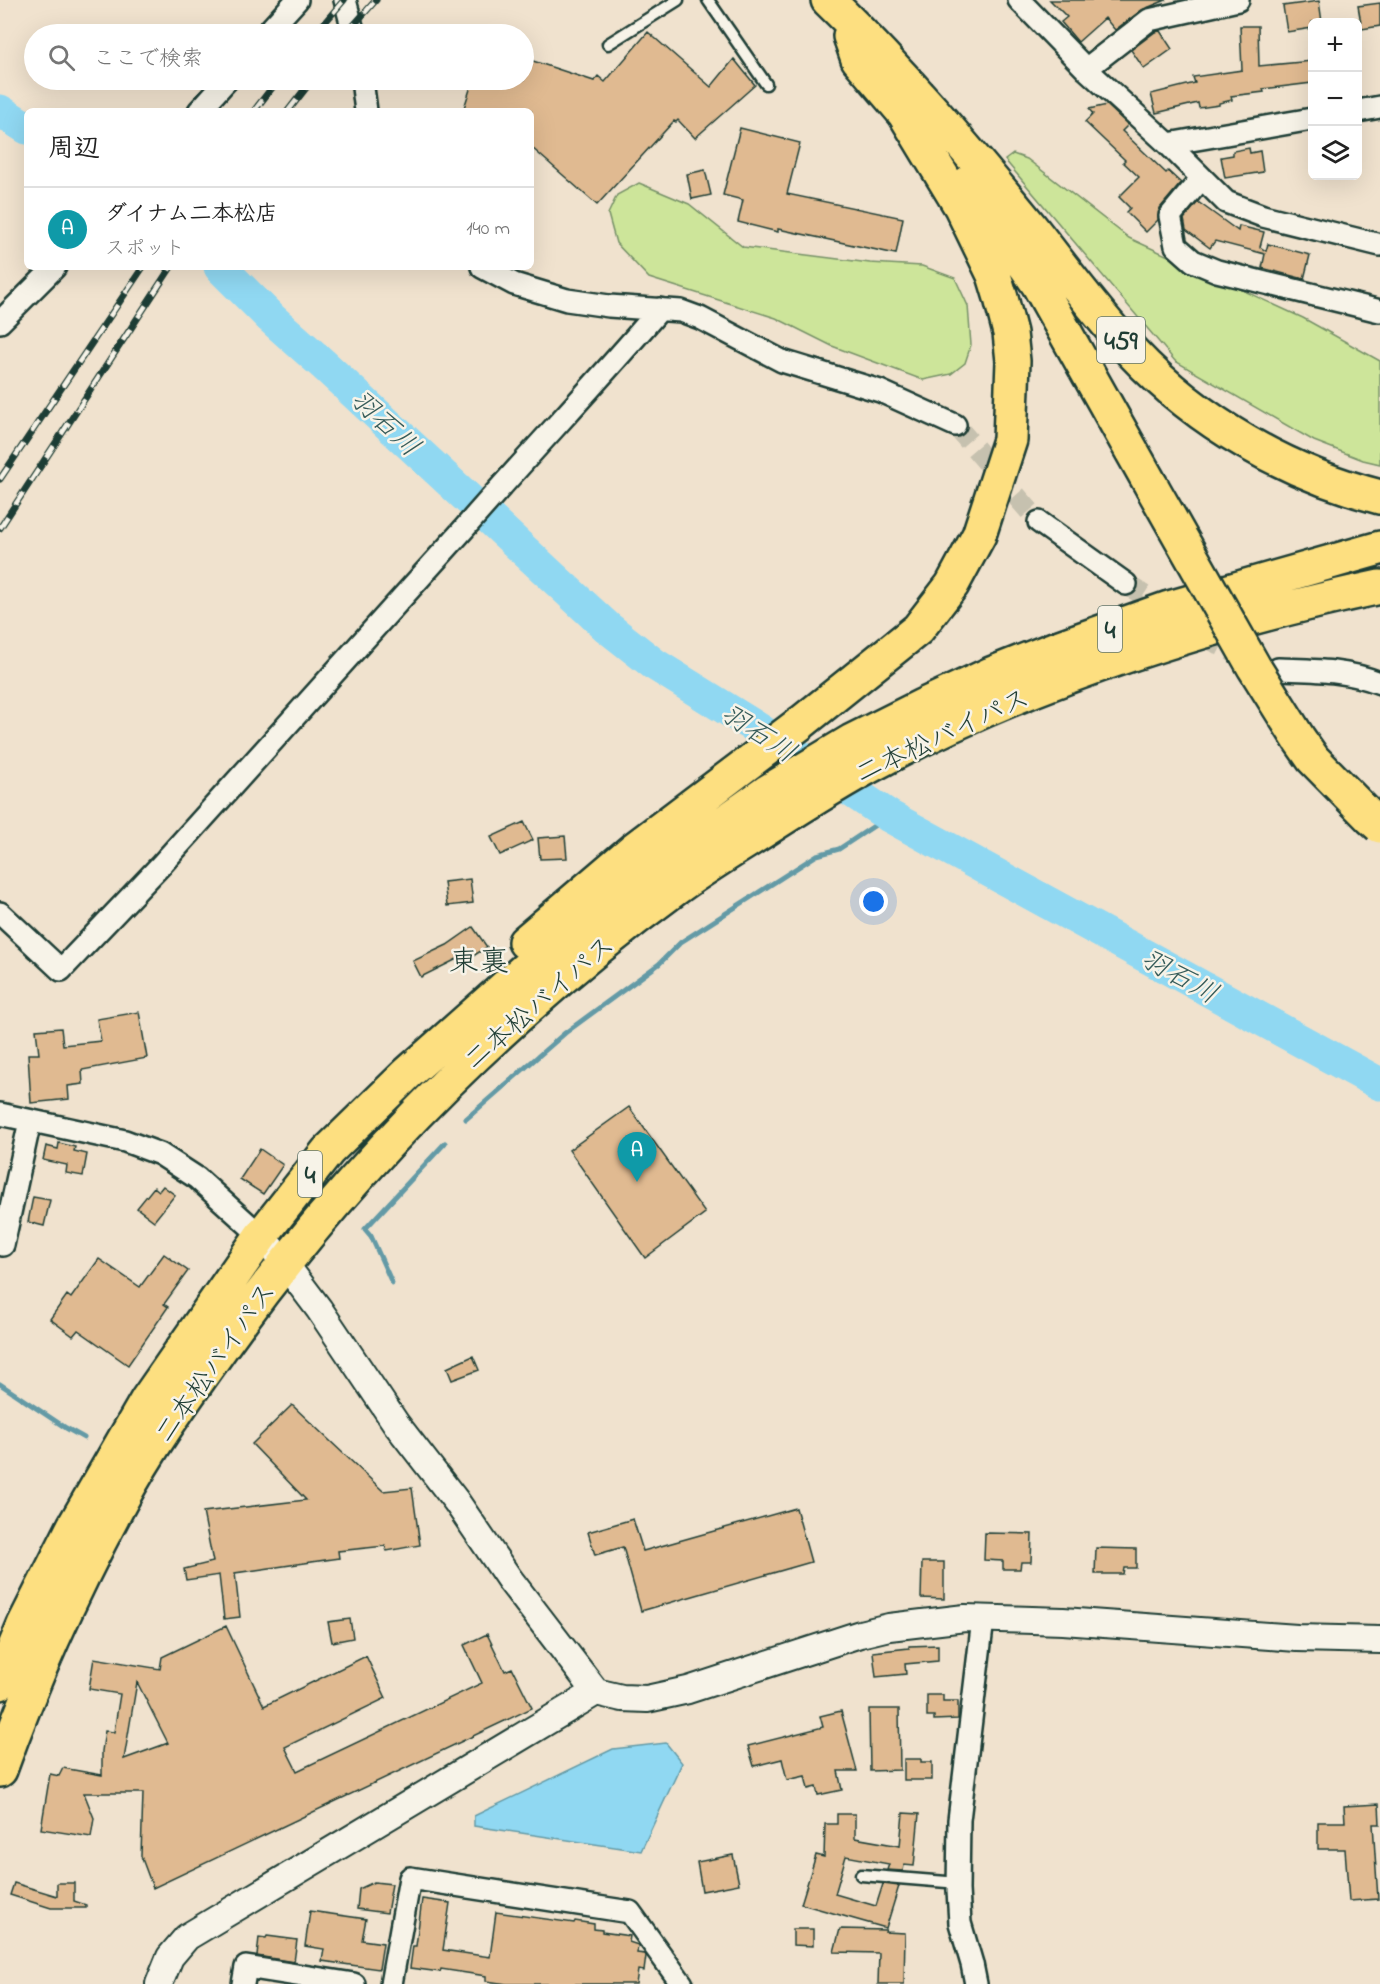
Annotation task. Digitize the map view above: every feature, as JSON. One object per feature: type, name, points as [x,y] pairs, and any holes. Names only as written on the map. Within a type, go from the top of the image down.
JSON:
[{"type":"highway","name":"459","points":[[815,0],[884,70],[914,105],[1032,276],[1160,483],[1254,668],[1299,739],[1314,759],[1371,819],[1380,825]]},
{"type":"highway","name":"459","points":[[828,0],[925,102],[1113,331],[1177,394],[1232,434],[1289,466],[1323,480],[1380,497]]},
{"type":"highway","points":[[328,1151],[368,1101],[515,951],[633,850],[802,722],[918,629],[952,585],[979,535],[1010,440],[1013,361],[1010,333],[994,275],[961,207],[904,113],[858,59],[850,36]]},
{"type":"highway","points":[[925,102],[942,133],[1007,217],[1054,288],[1160,483],[1282,682],[1323,745],[1380,803]]},
{"type":"highway","name":"二本松バイパス","points":[[0,1770],[56,1632],[123,1498],[180,1405],[246,1313],[320,1219],[392,1139],[502,1030],[598,947],[678,887],[798,808],[860,754],[981,679],[1054,649],[1169,608],[1380,548]]},
{"type":"highway","name":"二本松バイパス","points":[[0,1683],[24,1625],[74,1526],[141,1409],[261,1236],[328,1151],[407,1074],[541,955],[767,792],[860,754],[946,728],[1014,699],[1115,661],[1307,603],[1380,587]]},
{"type":"street","points":[[275,24],[297,0]]},
{"type":"street","points":[[345,0],[351,24]]},
{"type":"street","points":[[1019,0],[1086,69],[1168,144],[1226,202],[1263,216],[1380,245]]},
{"type":"street","points":[[1086,69],[1149,20],[1238,0]]},
{"type":"street","points":[[202,108],[217,90]]},
{"type":"street","points":[[364,90],[366,108]]},
{"type":"street","points":[[1362,110],[1380,107]]},
{"type":"street","points":[[1168,144],[1308,120]]},
{"type":"street","points":[[1201,179],[1170,216],[1176,246],[1192,261],[1217,271],[1380,311]]},
{"type":"street","points":[[0,322],[52,270]]},
{"type":"street","points":[[488,270],[514,284],[567,300],[609,306],[681,311],[700,318],[782,361],[880,391],[955,425]]},
{"type":"street","points":[[0,912],[61,970],[161,865],[660,309]]},
{"type":"street","points":[[1039,522],[1126,584]]},
{"type":"street","points":[[1278,669],[1333,671],[1364,677],[1380,683]]},
{"type":"street","points":[[0,1114],[125,1141],[160,1154],[192,1174],[261,1236],[319,1309],[397,1425],[456,1501],[510,1580],[596,1692],[622,1698],[647,1698],[688,1690],[860,1634],[928,1621],[983,1619],[1063,1621],[1297,1638],[1380,1640]]},
{"type":"street","points":[[3,1245],[30,1121]]},
{"type":"street","points":[[976,1984],[960,1923],[959,1820],[983,1619]]},
{"type":"street","points":[[159,1984],[170,1957],[187,1937],[596,1692]]},
{"type":"street","points":[[391,1984],[410,1878],[630,1912],[682,1984]]},
{"type":"street","points":[[243,1984],[246,1967],[354,1984]]},
{"type":"lane","points":[[608,44],[678,0]]},
{"type":"lane","points":[[708,0],[766,84]]},
{"type":"lane","points":[[861,1875],[959,1883]]},
{"type":"green space","points":[[1013,154],[1027,159],[1129,238],[1303,318],[1380,361],[1380,464],[1363,460],[1314,441],[1175,361],[1005,160]]},
{"type":"green space","points":[[639,183],[689,204],[743,247],[870,263],[922,266],[955,278],[968,306],[971,345],[965,363],[951,374],[923,380],[832,346],[776,318],[649,278],[616,243],[608,214],[617,195]]},
{"type":"water","points":[[666,1743],[682,1763],[641,1851],[474,1826],[474,1816],[613,1749]]},
{"type":"building","points":[[1050,0],[1166,0],[1142,10],[1115,30],[1105,18],[1078,42],[1061,22],[1067,17]]},
{"type":"building","points":[[1319,1],[1321,18],[1308,18],[1308,29],[1287,32],[1283,6]]},
{"type":"building","points":[[1380,3],[1380,26],[1362,29],[1362,18],[1360,18],[1358,6]]},
{"type":"building","points":[[1240,26],[1258,26],[1259,66],[1308,61],[1308,83],[1231,96],[1232,100],[1219,103],[1219,105],[1199,108],[1198,103],[1156,113],[1151,94],[1195,83],[1193,77],[1242,70]]},
{"type":"building","points":[[1160,31],[1172,49],[1144,69],[1131,50],[1155,32]]},
{"type":"building","points":[[648,32],[711,87],[734,59],[755,85],[695,138],[678,120],[674,121],[597,205],[534,150],[534,108],[464,108],[470,90],[534,90],[534,61],[594,81],[598,76],[605,82]]},
{"type":"building","points":[[1107,105],[1128,125],[1122,131],[1166,173],[1168,171],[1181,183],[1160,208],[1158,220],[1146,232],[1126,212],[1130,208],[1119,197],[1139,177],[1123,162],[1125,160],[1085,122],[1093,114],[1089,109]]},
{"type":"building","points":[[740,128],[800,143],[787,194],[903,218],[896,254],[778,229],[778,232],[738,222],[743,200],[723,195]]},
{"type":"building","points":[[1249,148],[1250,153],[1260,151],[1263,172],[1225,178],[1221,157],[1233,155],[1233,151]]},
{"type":"building","points":[[705,170],[711,195],[692,199],[687,174]]},
{"type":"building","points":[[1198,202],[1238,231],[1239,226],[1264,232],[1260,247],[1266,251],[1268,244],[1310,255],[1304,279],[1262,268],[1265,254],[1215,241],[1210,248],[1186,230],[1184,219]]},
{"type":"building","points":[[524,822],[533,840],[500,855],[491,837]]},
{"type":"building","points":[[565,836],[567,858],[540,859],[538,838]]},
{"type":"building","points":[[470,879],[473,903],[447,906],[444,882]]},
{"type":"building","points":[[473,927],[487,947],[461,964],[457,959],[421,977],[413,961],[447,945]]},
{"type":"building","points":[[139,1012],[147,1058],[82,1070],[83,1084],[68,1086],[69,1099],[31,1103],[28,1054],[39,1054],[36,1030],[61,1028],[63,1045],[101,1041],[97,1019]]},
{"type":"building","points":[[629,1107],[705,1213],[645,1258],[569,1150]]},
{"type":"building","points":[[59,1143],[75,1147],[74,1151],[87,1154],[83,1176],[66,1173],[67,1165],[43,1160],[46,1146],[58,1149]]},
{"type":"building","points":[[260,1149],[283,1165],[263,1194],[240,1179]]},
{"type":"building","points":[[163,1186],[175,1195],[154,1221],[137,1208],[154,1187],[159,1191]]},
{"type":"building","points":[[33,1197],[50,1200],[44,1226],[28,1222]]},
{"type":"building","points":[[164,1254],[188,1271],[164,1304],[168,1307],[128,1365],[78,1330],[73,1336],[50,1319],[67,1295],[71,1298],[99,1259],[140,1287]]},
{"type":"building","points":[[473,1356],[479,1370],[452,1380],[447,1368]]},
{"type":"building","points":[[292,1405],[383,1491],[412,1488],[420,1545],[387,1551],[385,1546],[338,1551],[339,1558],[235,1573],[240,1617],[224,1619],[219,1575],[186,1580],[184,1569],[213,1562],[203,1512],[306,1500],[252,1444]]},
{"type":"building","points":[[796,1508],[811,1562],[641,1611],[623,1547],[595,1555],[588,1532],[633,1519],[643,1551]]},
{"type":"building","points":[[985,1533],[1032,1534],[1031,1562],[1021,1562],[1020,1569],[1003,1569],[1003,1561],[984,1560]]},
{"type":"building","points":[[1096,1548],[1136,1549],[1136,1568],[1124,1568],[1123,1574],[1095,1574]]},
{"type":"building","points":[[922,1562],[944,1562],[944,1599],[921,1598]]},
{"type":"building","points":[[350,1619],[353,1638],[332,1642],[328,1622]]},
{"type":"building","points":[[226,1626],[264,1706],[366,1656],[386,1698],[285,1747],[297,1771],[482,1683],[464,1645],[487,1634],[505,1671],[512,1668],[532,1708],[153,1888],[141,1856],[143,1793],[84,1793],[94,1818],[91,1837],[41,1829],[50,1774],[59,1776],[63,1768],[102,1775],[105,1731],[114,1732],[120,1694],[89,1689],[94,1658],[160,1669],[162,1657]],"holes":[[[137,1682],[168,1743],[124,1759]]]},
{"type":"building","points":[[938,1645],[938,1661],[905,1664],[906,1674],[876,1677],[873,1652],[909,1648],[909,1646]]},
{"type":"building","points":[[927,1695],[943,1695],[943,1701],[958,1701],[958,1719],[934,1720],[934,1716],[927,1716]]},
{"type":"building","points":[[869,1709],[899,1709],[900,1770],[870,1771]]},
{"type":"building","points":[[841,1711],[857,1771],[838,1771],[842,1790],[818,1795],[816,1787],[808,1789],[805,1776],[787,1780],[782,1759],[754,1766],[748,1746],[823,1727],[820,1716]]},
{"type":"building","points":[[904,1759],[921,1759],[921,1762],[932,1762],[932,1780],[904,1780]]},
{"type":"building","points":[[1379,1804],[1380,1824],[1373,1824],[1378,1899],[1349,1901],[1345,1849],[1318,1849],[1318,1822],[1345,1822],[1344,1806]]},
{"type":"building","points":[[903,1813],[919,1814],[914,1866],[904,1865],[903,1871],[887,1870],[889,1864],[846,1856],[835,1894],[876,1906],[883,1884],[899,1886],[886,1928],[801,1904],[816,1855],[824,1857],[825,1824],[837,1824],[837,1814],[855,1814],[855,1838],[900,1846]]},
{"type":"building","points":[[733,1855],[739,1884],[702,1891],[697,1862]]},
{"type":"building","points":[[374,1882],[392,1884],[387,1913],[357,1909],[359,1889]]},
{"type":"building","points":[[14,1883],[57,1896],[57,1883],[74,1883],[74,1901],[86,1905],[86,1908],[51,1908],[10,1895]]},
{"type":"building","points":[[422,1899],[450,1903],[443,1950],[490,1957],[496,1912],[594,1924],[594,1929],[602,1930],[602,1932],[630,1936],[629,1942],[638,1945],[637,1953],[646,1956],[644,1971],[638,1970],[636,1984],[507,1984],[486,1981],[486,1976],[441,1969],[440,1972],[410,1968],[413,1946],[416,1946]]},
{"type":"building","points":[[310,1911],[366,1919],[362,1940],[383,1943],[379,1969],[322,1961],[324,1949],[305,1946]]},
{"type":"building","points":[[793,1929],[813,1929],[813,1946],[793,1945]]},
{"type":"building","points":[[840,1929],[886,1930],[885,1932],[905,1933],[904,1984],[878,1984],[879,1953],[834,1952]]},
{"type":"building","points":[[267,1936],[297,1940],[294,1962],[257,1956],[259,1937],[266,1938]]},
{"type":"waterway","name":"羽石川","points":[[0,111],[24,126]]},
{"type":"waterway","name":"羽石川","points":[[223,270],[271,318],[607,627],[654,664],[754,726],[889,816],[1380,1084]]},
{"type":"waterway","points":[[466,1119],[565,1033],[659,964],[681,942],[817,855],[839,849],[889,816]]},
{"type":"waterway","points":[[392,1283],[371,1236],[365,1229],[445,1143]]},
{"type":"waterway","points":[[0,1384],[84,1438]]},
{"type":"tunnel","points":[[955,425],[1039,522]]},
{"type":"tunnel","points":[[1126,584],[1220,645],[1249,660]]},
{"type":"railway","points":[[324,24],[344,0]]},
{"type":"railway","points":[[355,24],[376,0]]},
{"type":"railway","points":[[256,108],[270,90]]},
{"type":"railway","points":[[290,108],[304,90]]},
{"type":"railway","points":[[0,479],[141,270]]},
{"type":"railway","points":[[0,528],[169,270]]},
{"type":"place","name":"ダイナム二本松店","points":[[637,1182]]},
{"type":"district","name":"東裏","points":[[479,961]]}]
